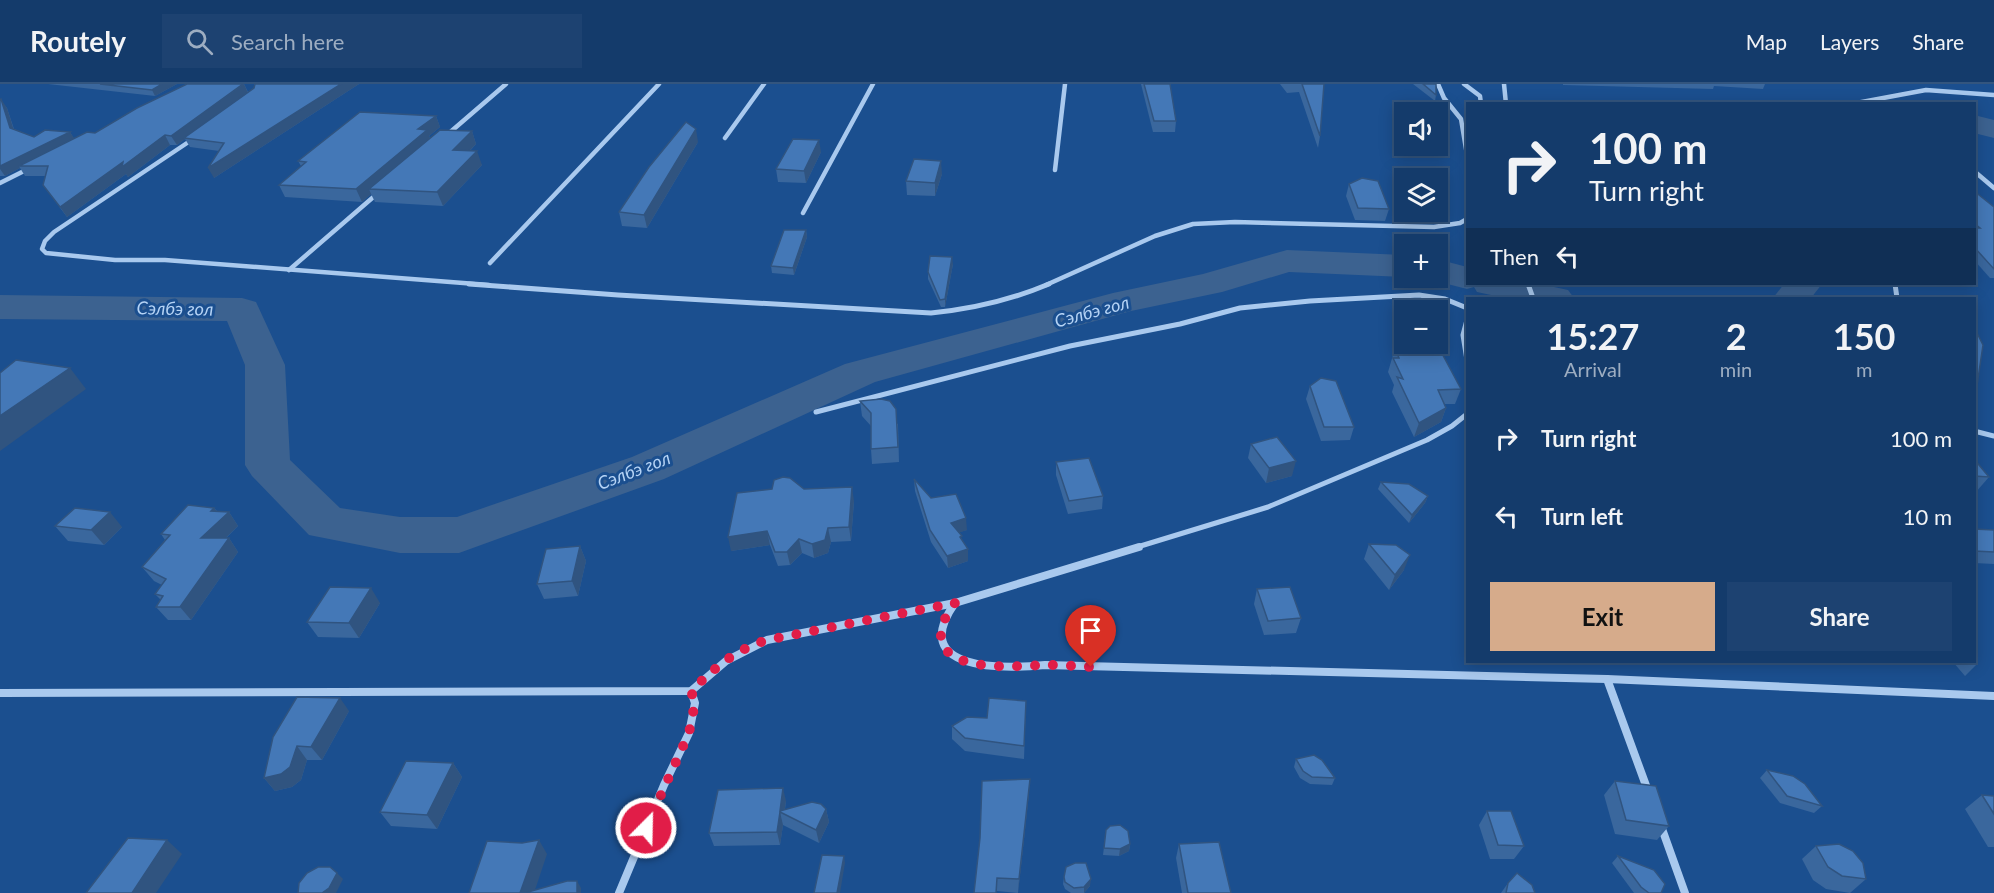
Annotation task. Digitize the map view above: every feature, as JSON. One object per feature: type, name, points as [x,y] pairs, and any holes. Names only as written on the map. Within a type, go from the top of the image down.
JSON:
[{"type":"street","points":[[443,138],[507,84]]},
{"type":"street","points":[[490,263],[659,84]]},
{"type":"street","points":[[725,138],[764,84]]},
{"type":"street","points":[[804,213],[873,84]]},
{"type":"street","points":[[1055,170],[1065,84]]},
{"type":"street","points":[[1438,84],[1444,98],[1461,119],[1466,150]]},
{"type":"street","points":[[1464,84],[1480,96],[1481,102]]},
{"type":"street","points":[[1504,84],[1506,102]]},
{"type":"street","points":[[1862,102],[1926,90],[1994,95]]},
{"type":"street","points":[[201,133],[54,232],[45,241],[42,249],[46,253],[115,260],[165,260],[618,294],[931,313],[962,310],[1011,298],[1046,285],[1155,236],[1193,225],[1235,222],[1434,227],[1460,224],[1466,220]]},
{"type":"street","points":[[0,183],[32,168]]},
{"type":"street","points":[[1976,173],[1994,188]]},
{"type":"street","points":[[289,270],[379,192]]},
{"type":"street","points":[[816,412],[1070,346],[1180,324],[1240,308],[1293,302],[1419,295],[1445,299],[1466,308]]},
{"type":"street","points":[[1466,323],[1462,339],[1466,356]]},
{"type":"street","points":[[0,693],[691,691],[720,664],[751,645],[955,603],[1268,507],[1427,440],[1452,426],[1466,415]]},
{"type":"street","points":[[1976,432],[1994,436]]},
{"type":"street","points":[[955,603],[942,623],[941,638],[947,651],[975,665],[1016,668],[1045,665],[1607,679],[1994,696]]},
{"type":"street","points":[[1607,679],[1652,803]]},
{"type":"street","points":[[619,893],[664,784],[689,733],[695,703],[691,691]]},
{"type":"street","points":[[1656,814],[1685,893]]},
{"type":"building","points":[[100,84],[162,84],[152,90]]},
{"type":"building","points":[[187,84],[243,84],[171,136],[165,135],[122,167],[123,162],[60,207],[43,185],[48,166],[19,166],[87,132],[95,133],[137,108]]},
{"type":"building","points":[[255,84],[341,84],[208,168],[224,143],[184,138],[254,88]]},
{"type":"building","points":[[1144,84],[1170,84],[1176,121],[1154,121]]},
{"type":"building","points":[[1302,84],[1324,84],[1320,136]]},
{"type":"building","points":[[1423,84],[1436,84],[1436,95]]},
{"type":"building","points":[[1,99],[10,128],[34,137],[45,130],[70,132],[0,166]]},
{"type":"building","points":[[360,112],[436,116],[418,129],[427,130],[356,189],[279,185],[306,162],[298,161]]},
{"type":"building","points":[[686,122],[696,129],[644,215],[619,212],[649,167]]},
{"type":"building","points":[[440,130],[472,131],[453,150],[477,151],[437,192],[369,189]]},
{"type":"building","points":[[793,139],[819,140],[804,171],[776,169]]},
{"type":"building","points":[[914,159],[941,161],[935,183],[906,181]]},
{"type":"building","points":[[1362,178],[1378,181],[1389,209],[1358,208],[1349,184]]},
{"type":"building","points":[[1976,193],[1994,207],[1994,269],[1976,249],[1976,228],[1980,228],[1976,225]]},
{"type":"building","points":[[784,230],[806,230],[793,268],[771,266]]},
{"type":"building","points":[[930,256],[952,257],[945,299],[940,300],[928,272]]},
{"type":"building","points":[[1976,331],[1983,345],[1976,392]]},
{"type":"building","points":[[1397,354],[1442,354],[1461,389],[1438,390],[1446,408],[1419,423],[1397,377],[1403,379],[1393,358],[1399,358]]},
{"type":"building","points":[[16,360],[70,368],[0,416],[0,373]]},
{"type":"building","points":[[1321,378],[1336,381],[1354,427],[1324,427],[1310,386]]},
{"type":"building","points":[[881,399],[890,401],[896,409],[898,447],[871,449],[871,413],[860,401]]},
{"type":"building","points":[[1277,437],[1296,461],[1269,468],[1251,444]]},
{"type":"building","points":[[1089,458],[1103,496],[1069,501],[1056,462]]},
{"type":"building","points":[[1976,461],[1989,477],[1976,476]]},
{"type":"building","points":[[783,477],[790,478],[804,489],[852,487],[849,527],[828,528],[825,540],[812,544],[799,539],[787,552],[775,552],[767,531],[728,537],[737,493],[772,489],[774,480]]},
{"type":"building","points":[[914,479],[931,498],[956,494],[966,518],[951,523],[962,536],[960,537],[968,549],[947,556],[930,530]]},
{"type":"building","points":[[1381,482],[1409,484],[1428,496],[1412,515]]},
{"type":"building","points":[[188,505],[214,508],[211,511],[229,512],[201,538],[229,538],[180,607],[156,607],[163,596],[155,594],[166,579],[142,567],[170,535],[161,534]]},
{"type":"building","points":[[75,508],[110,512],[91,530],[55,526]]},
{"type":"building","points":[[1976,529],[1994,530],[1994,552],[1976,551]]},
{"type":"building","points":[[1369,544],[1396,545],[1410,555],[1395,575]]},
{"type":"building","points":[[580,546],[572,581],[537,584],[546,549]]},
{"type":"building","points":[[330,587],[371,588],[349,623],[307,622]]},
{"type":"building","points":[[1290,587],[1301,618],[1268,621],[1257,589]]},
{"type":"building","points":[[297,697],[340,698],[311,747],[297,746],[290,767],[281,774],[264,778],[273,737]]},
{"type":"building","points":[[989,698],[1026,701],[1024,746],[965,738],[952,726],[967,717],[987,718]]},
{"type":"building","points":[[1314,755],[1322,760],[1335,778],[1312,777],[1303,771],[1296,759]]},
{"type":"building","points":[[406,761],[453,763],[427,815],[380,812]]},
{"type":"building","points":[[1767,770],[1793,776],[1805,784],[1822,806],[1787,796]]},
{"type":"building","points":[[1030,779],[1019,879],[997,878],[996,893],[974,893],[980,838],[982,781]]},
{"type":"building","points":[[1615,781],[1656,786],[1669,826],[1626,820]]},
{"type":"building","points":[[783,788],[780,811],[812,802],[821,804],[826,809],[816,830],[780,812],[777,832],[709,833],[718,790]]},
{"type":"building","points":[[1982,795],[1994,796],[1994,814]]},
{"type":"building","points":[[1487,811],[1511,811],[1524,846],[1498,845]]},
{"type":"building","points":[[1120,825],[1128,831],[1130,844],[1120,849],[1104,848],[1106,830],[1110,826]]},
{"type":"building","points":[[128,838],[167,840],[132,893],[86,893]]},
{"type":"building","points":[[539,840],[520,893],[469,893],[487,841],[522,843]]},
{"type":"building","points":[[1219,842],[1231,893],[1188,893],[1179,844]]},
{"type":"building","points":[[1839,844],[1853,851],[1863,863],[1866,879],[1842,876],[1828,867],[1816,846]]},
{"type":"building","points":[[822,855],[844,856],[837,893],[814,893]]},
{"type":"building","points":[[1618,856],[1654,870],[1665,884],[1661,893],[1649,893],[1641,887]]},
{"type":"building","points":[[1075,863],[1086,863],[1091,879],[1084,887],[1074,888],[1065,882],[1066,867]]},
{"type":"building","points":[[318,867],[330,867],[337,873],[329,888],[322,893],[298,893],[299,883],[307,873]]},
{"type":"building","points":[[1517,873],[1532,885],[1535,893],[1506,893],[1508,883]]},
{"type":"building","points":[[567,881],[577,881],[577,893],[528,892]]},
{"type":"waterway","name":"Сэлбэ гол","points":[[1976,124],[1994,129]]},
{"type":"waterway","name":"Сэлбэ гол","points":[[0,307],[242,310],[265,365],[268,465],[326,523],[400,535],[459,535],[648,468],[860,373],[1126,301],[1209,284],[1287,261],[1394,266]]},
{"type":"waterway","name":"Сэлбэ гол","points":[[1448,273],[1466,278]]},
{"type":"waterway","name":"Сэлбэ гол","points":[[1495,285],[1550,297]]},
{"type":"waterway","name":"Сэлбэ гол","points":[[1793,297],[1802,285]]},
{"type":"route","points":[[646,828],[689,733],[695,703],[691,691],[720,664],[742,648],[767,640],[955,603],[942,623],[941,638],[947,651],[975,665],[1016,668],[1045,665],[1091,667]]}]
